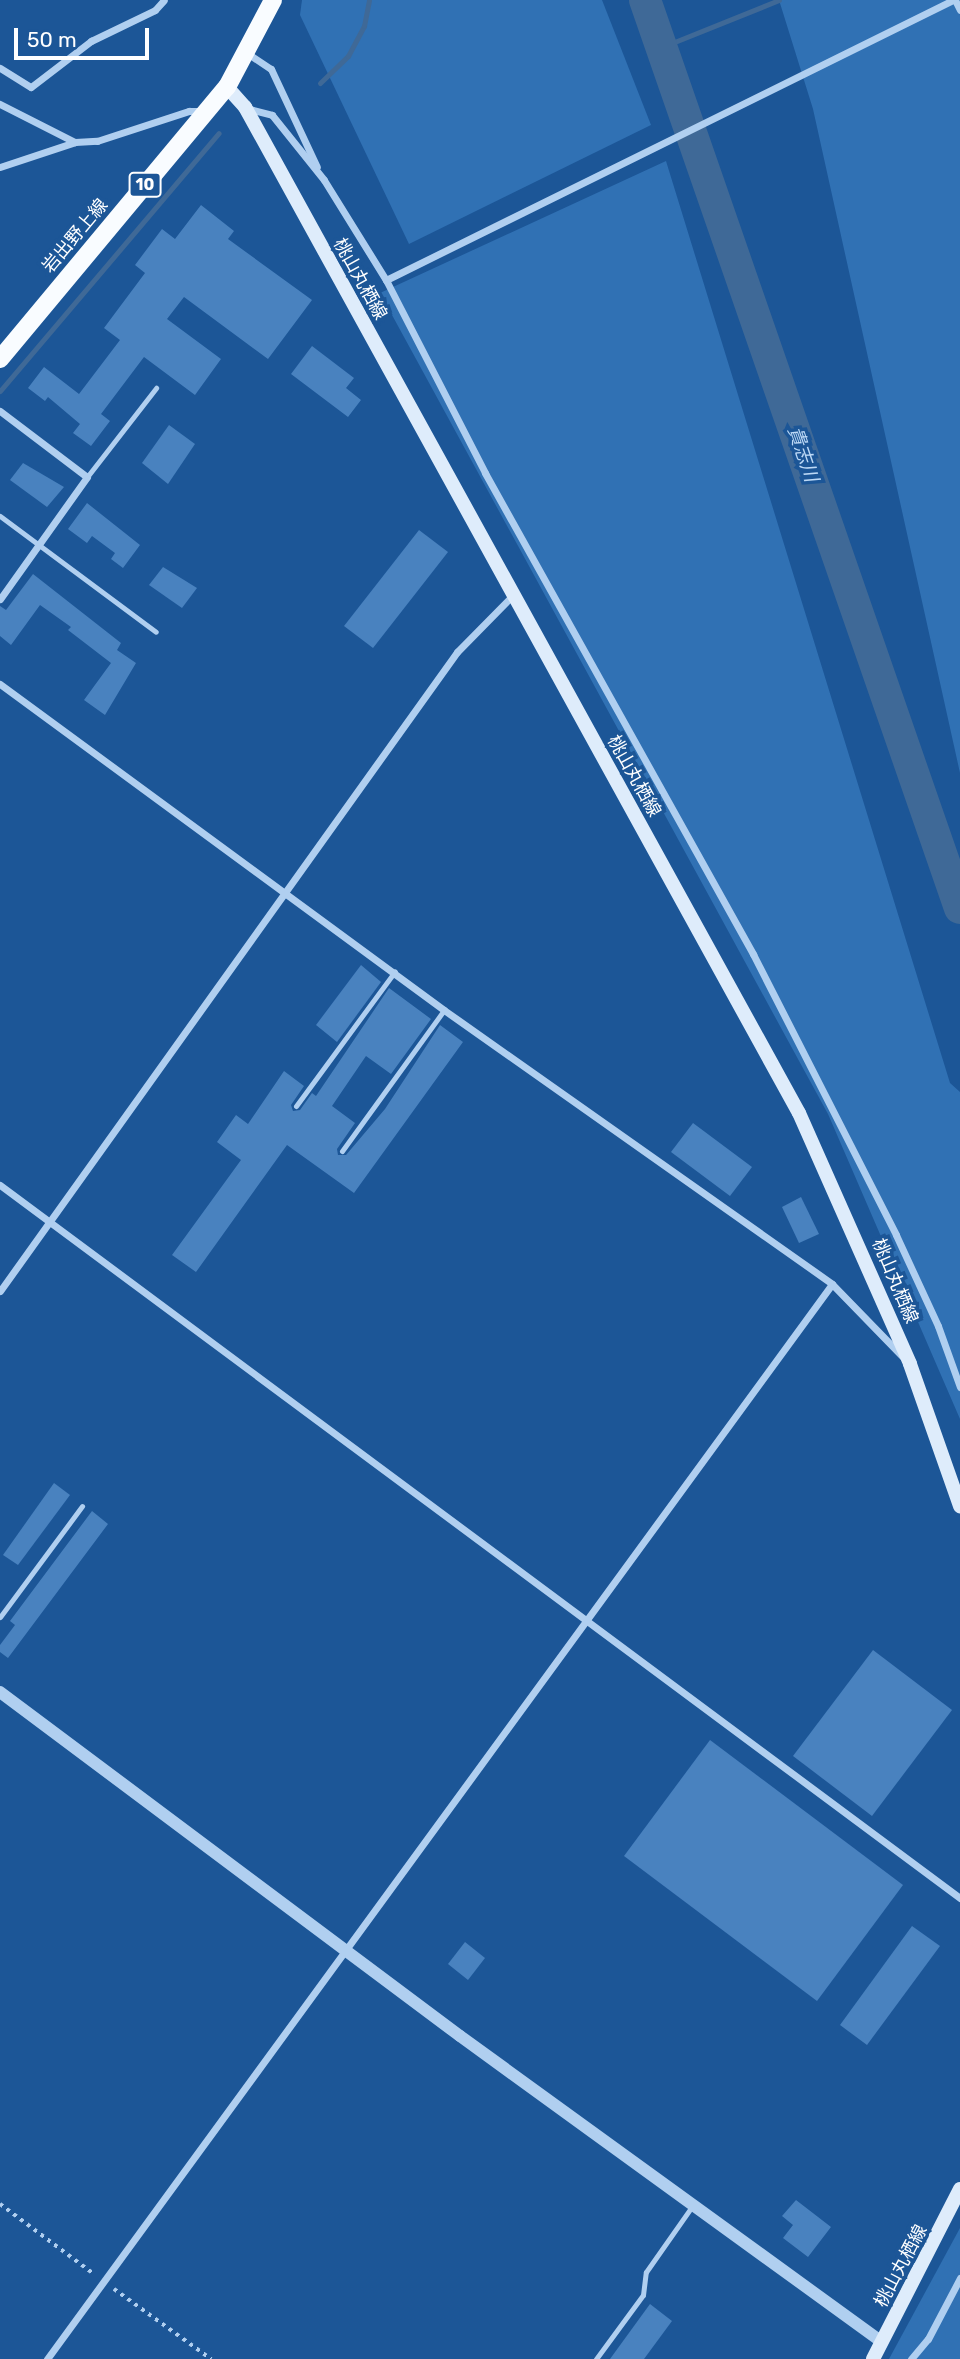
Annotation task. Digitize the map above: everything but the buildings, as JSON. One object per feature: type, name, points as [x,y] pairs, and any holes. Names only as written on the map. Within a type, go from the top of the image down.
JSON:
[{"type":"main road","name":"岩出野上線","points":[[0,359],[227,87],[273,0]]},
{"type":"main road","name":"桃山丸栖線","points":[[227,87],[245,107],[511,597],[799,1114],[910,1364],[960,1506]]},
{"type":"main road","name":"桃山丸栖線","points":[[873,2359],[960,2189]]},
{"type":"street","points":[[0,68],[31,87],[90,41],[155,10],[164,0]]},
{"type":"street","points":[[386,280],[957,0],[960,10]]},
{"type":"street","points":[[247,52],[271,69],[324,180],[386,280],[485,473],[753,954],[896,1235],[938,1325],[960,1387]]},
{"type":"street","points":[[0,104],[75,142]]},
{"type":"street","points":[[245,107],[272,115],[324,180]]},
{"type":"street","points":[[0,167],[75,142],[97,141],[189,111],[207,111]]},
{"type":"street","points":[[0,411],[87,477],[0,600]]},
{"type":"street","points":[[0,1291],[289,892],[457,652],[511,597]]},
{"type":"street","points":[[0,684],[289,892],[444,1010],[832,1284],[910,1364]]},
{"type":"street","points":[[0,1185],[589,1619],[960,1898]]},
{"type":"street","points":[[47,2359],[832,1284]]},
{"type":"street","points":[[0,1692],[347,1951],[882,2342]]},
{"type":"street","points":[[911,2359],[928,2339],[960,2278]]},
{"type":"lane","points":[[87,477],[156,388]]},
{"type":"lane","points":[[0,516],[156,632]]},
{"type":"lane","points":[[296,1106],[396,971]]},
{"type":"lane","points":[[342,1151],[444,1010]]},
{"type":"lane","points":[[0,1617],[82,1506]]},
{"type":"lane","points":[[596,2359],[643,2295],[646,2272],[694,2205]]},
{"type":"shaded area","points":[[302,0],[602,0],[651,125],[409,244],[300,15]]},
{"type":"shaded area","points":[[779,0],[960,0],[960,773],[813,109]]},
{"type":"shaded area","points":[[666,161],[950,1083],[960,1092],[960,1419],[828,1114],[380,293]]},
{"type":"shaded area","points":[[960,2228],[960,2359],[889,2359]]},
{"type":"waterway","points":[[320,83],[348,56],[364,26],[369,0]]},
{"type":"waterway","name":"貴志川","points":[[645,0],[960,908]]},
{"type":"waterway","points":[[662,47],[779,0]]},
{"type":"waterway","points":[[0,391],[219,133]]}]
